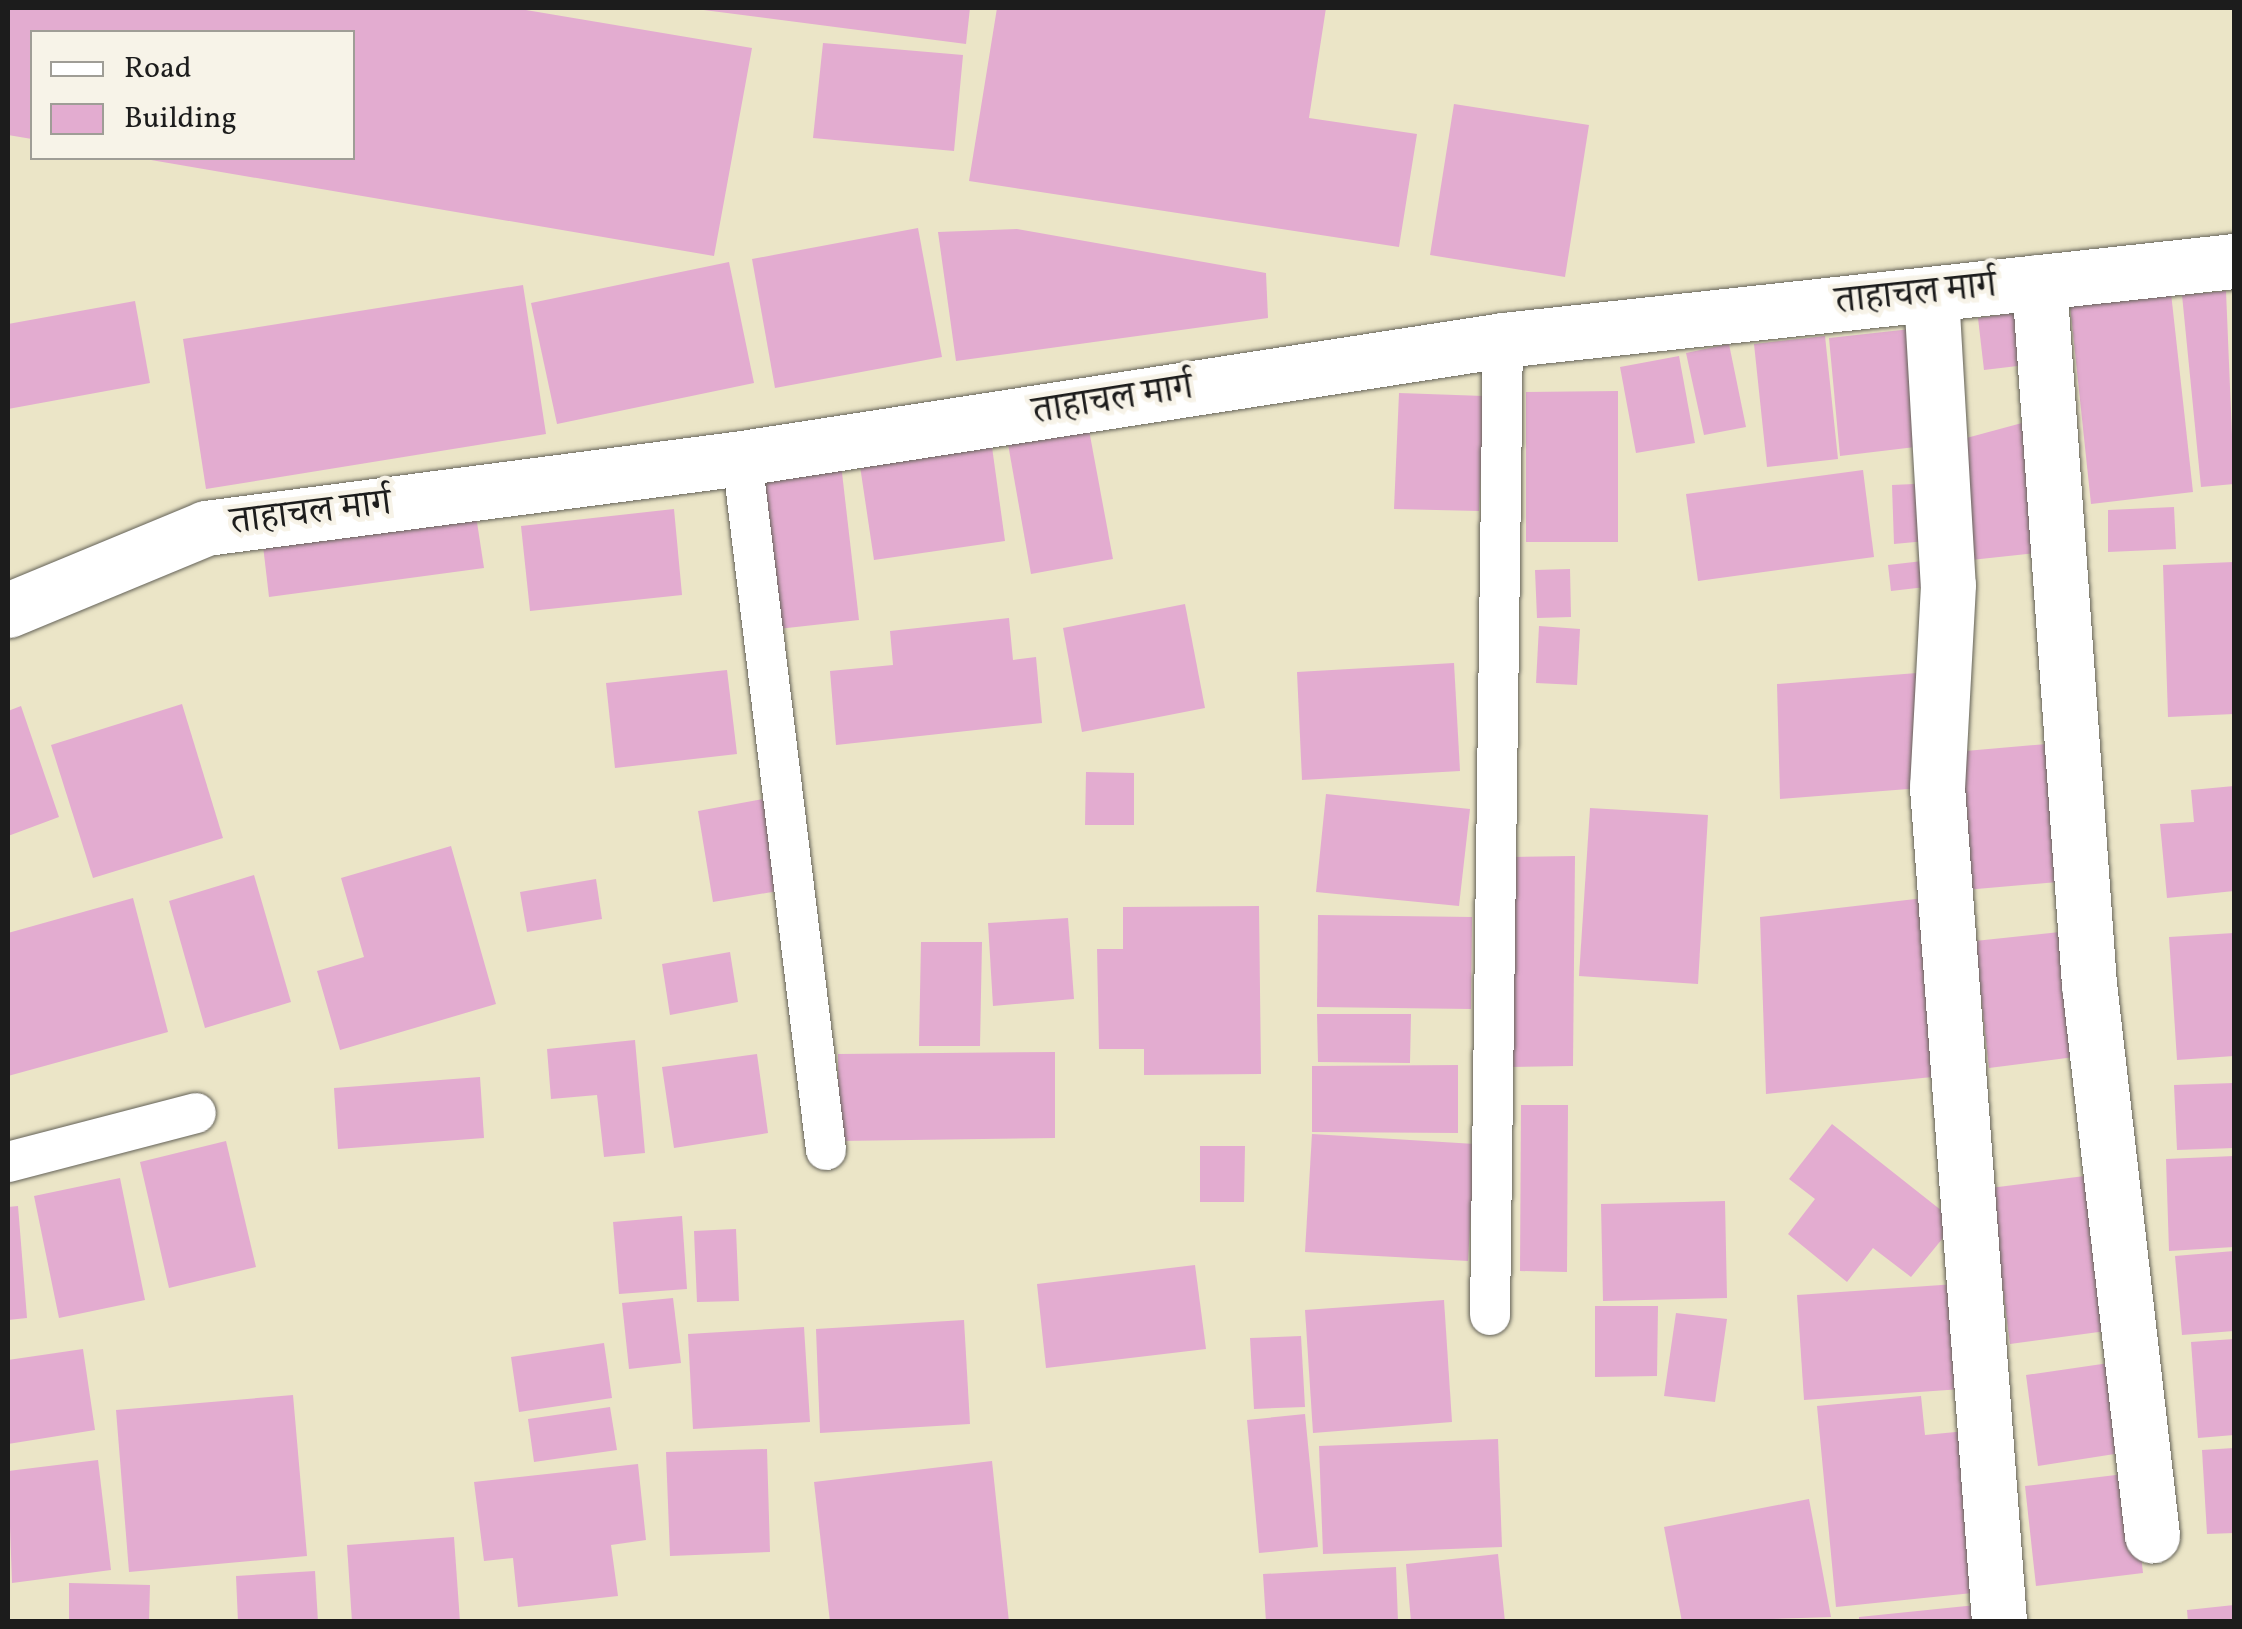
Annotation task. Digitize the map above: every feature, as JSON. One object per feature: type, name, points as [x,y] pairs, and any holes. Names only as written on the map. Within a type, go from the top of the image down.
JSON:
[{"type":"street","name":"ताहाचल मार्ग","points":[[8,610],[206,528],[742,458],[1502,340],[2234,261]]},
{"type":"street","points":[[2038,282],[2089,984],[2152,1536]]},
{"type":"street","points":[[1931,294],[1948,585],[1937,786],[1999,1622]]},
{"type":"lane","points":[[1490,1315],[1502,340]]},
{"type":"lane","points":[[742,458],[826,1150]]},
{"type":"lane","points":[[8,1162],[196,1113]]},
{"type":"building","points":[[8,8],[514,8],[752,48],[714,256],[151,160],[355,160],[355,30],[30,30],[30,139],[8,135]]},
{"type":"building","points":[[688,8],[970,8],[966,44]]},
{"type":"building","points":[[997,8],[1326,8],[1309,118],[1417,134],[1399,247],[969,181]]},
{"type":"building","points":[[823,43],[963,55],[954,151],[813,138]]},
{"type":"building","points":[[1454,104],[1589,125],[1565,277],[1430,255]]},
{"type":"building","points":[[918,228],[942,357],[775,388],[752,259]]},
{"type":"building","points":[[1017,229],[1266,273],[1268,318],[956,361],[938,232]]},
{"type":"building","points":[[729,262],[754,383],[557,424],[531,303]]},
{"type":"building","points":[[523,285],[546,434],[206,489],[183,339]]},
{"type":"building","points":[[2226,291],[2234,484],[2201,487],[2182,295]]},
{"type":"building","points":[[2171,293],[2193,492],[2091,504],[2070,305]]},
{"type":"building","points":[[135,301],[150,383],[8,409],[8,324]]},
{"type":"building","points":[[2035,310],[2042,363],[1984,370],[1978,318]]},
{"type":"building","points":[[1920,328],[1932,445],[1840,456],[1829,338]]},
{"type":"building","points":[[1825,336],[1838,459],[1767,467],[1754,344]]},
{"type":"building","points":[[1729,344],[1746,427],[1704,435],[1686,353]]},
{"type":"building","points":[[1679,356],[1695,443],[1636,453],[1620,367]]},
{"type":"building","points":[[1618,391],[1618,542],[1526,542],[1526,392]]},
{"type":"building","points":[[1399,393],[1484,396],[1479,511],[1394,509]]},
{"type":"building","points":[[2037,419],[2054,551],[1971,560],[1959,440]]},
{"type":"building","points":[[1089,430],[1113,559],[1031,574],[1008,444]]},
{"type":"building","points":[[992,447],[1005,541],[874,560],[860,466]]},
{"type":"building","points":[[841,464],[859,620],[769,630],[752,474]]},
{"type":"building","points":[[1863,470],[1874,557],[1698,581],[1686,494]]},
{"type":"building","points":[[1935,483],[1937,540],[1894,544],[1892,485]]},
{"type":"building","points":[[2174,507],[2176,549],[2108,552],[2108,510]]},
{"type":"building","points":[[475,509],[484,568],[269,597],[262,537]]},
{"type":"building","points":[[674,509],[682,595],[530,611],[521,526]]},
{"type":"building","points":[[1940,559],[1943,585],[1891,591],[1888,565]]},
{"type":"building","points":[[2234,562],[2234,714],[2168,717],[2163,565]]},
{"type":"building","points":[[1570,569],[1571,617],[1537,618],[1535,570]]},
{"type":"building","points":[[1185,604],[1205,708],[1082,732],[1063,628]]},
{"type":"building","points":[[1009,618],[1013,660],[1036,657],[1042,723],[836,745],[830,671],[893,665],[890,631]]},
{"type":"building","points":[[1539,626],[1580,629],[1577,685],[1536,683]]},
{"type":"building","points":[[1454,663],[1460,771],[1302,780],[1297,672]]},
{"type":"building","points":[[727,670],[737,754],[615,768],[606,683]]},
{"type":"building","points":[[1917,673],[1921,788],[1780,799],[1777,684]]},
{"type":"building","points":[[182,704],[223,838],[93,878],[51,745]]},
{"type":"building","points":[[21,706],[59,817],[8,836],[8,711]]},
{"type":"building","points":[[2058,743],[2069,881],[1965,890],[1954,752]]},
{"type":"building","points":[[1086,772],[1134,773],[1134,825],[1085,825]]},
{"type":"building","points":[[2234,786],[2234,891],[2167,898],[2160,824],[2194,822],[2191,790]]},
{"type":"building","points":[[1326,794],[1470,809],[1459,906],[1316,892]]},
{"type":"building","points":[[763,799],[778,891],[713,902],[698,811]]},
{"type":"building","points":[[1590,808],[1708,815],[1698,984],[1579,976]]},
{"type":"building","points":[[451,846],[496,1004],[340,1050],[317,971],[364,957],[341,878]]},
{"type":"building","points":[[1575,856],[1573,1066],[1511,1067],[1513,857]]},
{"type":"building","points":[[254,875],[291,1002],[205,1028],[169,901]]},
{"type":"building","points":[[596,879],[602,919],[527,932],[520,892]]},
{"type":"building","points":[[133,898],[168,1032],[8,1076],[8,933]]},
{"type":"building","points":[[1924,898],[1942,1076],[1766,1094],[1760,917]]},
{"type":"building","points":[[1259,906],[1261,1074],[1144,1075],[1144,1049],[1099,1049],[1097,949],[1123,949],[1123,907]]},
{"type":"building","points":[[1318,915],[1472,917],[1471,1009],[1317,1007]]},
{"type":"building","points":[[1068,918],[1074,999],[993,1006],[988,923]]},
{"type":"building","points":[[2069,931],[2082,1056],[1989,1068],[1975,941]]},
{"type":"building","points":[[2234,933],[2234,1056],[2177,1060],[2169,937]]},
{"type":"building","points":[[921,942],[982,942],[980,1046],[919,1046]]},
{"type":"building","points":[[730,952],[738,1002],[670,1015],[662,964]]},
{"type":"building","points":[[1317,1014],[1411,1014],[1410,1063],[1318,1062]]},
{"type":"building","points":[[635,1040],[645,1153],[604,1157],[597,1095],[551,1099],[547,1049]]},
{"type":"building","points":[[1055,1052],[1055,1138],[839,1141],[838,1054]]},
{"type":"building","points":[[757,1054],[768,1133],[674,1148],[662,1067]]},
{"type":"building","points":[[1458,1065],[1458,1133],[1312,1132],[1312,1066]]},
{"type":"building","points":[[480,1077],[484,1138],[338,1149],[334,1088]]},
{"type":"building","points":[[2234,1083],[2234,1148],[2177,1150],[2174,1085]]},
{"type":"building","points":[[1521,1105],[1568,1105],[1567,1272],[1520,1271]]},
{"type":"building","points":[[1832,1124],[1956,1222],[1911,1277],[1873,1248],[1847,1282],[1788,1234],[1815,1199],[1789,1179]]},
{"type":"building","points":[[1312,1134],[1475,1144],[1468,1261],[1305,1252]]},
{"type":"building","points":[[226,1141],[256,1267],[169,1288],[140,1162]]},
{"type":"building","points":[[1200,1146],[1245,1146],[1244,1202],[1200,1202]]},
{"type":"building","points":[[2234,1156],[2234,1247],[2169,1251],[2166,1159]]},
{"type":"building","points":[[2100,1174],[2121,1329],[2010,1344],[1990,1188]]},
{"type":"building","points":[[120,1178],[145,1300],[59,1318],[34,1196]]},
{"type":"building","points":[[1725,1201],[1727,1298],[1603,1301],[1601,1204]]},
{"type":"building","points":[[18,1206],[27,1318],[8,1320],[8,1207]]},
{"type":"building","points":[[682,1216],[687,1289],[619,1294],[613,1222]]},
{"type":"building","points":[[736,1229],[739,1301],[697,1302],[694,1231]]},
{"type":"building","points":[[2234,1251],[2234,1331],[2182,1335],[2175,1256]]},
{"type":"building","points":[[1195,1265],[1206,1349],[1046,1368],[1037,1284]]},
{"type":"building","points":[[1956,1284],[1962,1389],[1804,1400],[1797,1295]]},
{"type":"building","points":[[673,1298],[681,1363],[629,1369],[622,1303]]},
{"type":"building","points":[[1444,1300],[1452,1422],[1313,1433],[1305,1310]]},
{"type":"building","points":[[1595,1306],[1658,1306],[1657,1376],[1595,1377]]},
{"type":"building","points":[[1676,1313],[1727,1319],[1715,1402],[1664,1396]]},
{"type":"building","points":[[964,1320],[970,1424],[820,1433],[816,1329]]},
{"type":"building","points":[[804,1327],[810,1422],[693,1429],[688,1334]]},
{"type":"building","points":[[1301,1336],[1305,1407],[1254,1409],[1250,1338]]},
{"type":"building","points":[[2234,1339],[2234,1435],[2198,1438],[2191,1342]]},
{"type":"building","points":[[604,1343],[612,1398],[519,1412],[511,1357]]},
{"type":"building","points":[[83,1349],[95,1430],[8,1444],[8,1360]]},
{"type":"building","points":[[2109,1363],[2121,1453],[2038,1466],[2026,1375]]},
{"type":"building","points":[[293,1395],[307,1556],[129,1572],[116,1410]]},
{"type":"building","points":[[1921,1396],[1925,1435],[1976,1430],[1992,1591],[1836,1607],[1817,1406]]},
{"type":"building","points":[[610,1407],[617,1450],[534,1462],[528,1419]]},
{"type":"building","points":[[1305,1414],[1318,1547],[1259,1553],[1247,1420]]},
{"type":"building","points":[[1498,1439],[1502,1547],[1323,1554],[1319,1446]]},
{"type":"building","points":[[2234,1448],[2234,1533],[2207,1534],[2202,1450]]},
{"type":"building","points":[[767,1449],[770,1552],[670,1556],[666,1452]]},
{"type":"building","points":[[98,1460],[111,1570],[12,1583],[8,1471]]},
{"type":"building","points":[[992,1461],[1009,1622],[830,1622],[814,1482]]},
{"type":"building","points":[[638,1464],[646,1540],[611,1545],[618,1596],[518,1607],[513,1558],[484,1561],[474,1482]]},
{"type":"building","points":[[2132,1473],[2143,1573],[2036,1586],[2025,1486]]},
{"type":"building","points":[[1809,1499],[1831,1617],[1682,1622],[1664,1527]]},
{"type":"building","points":[[454,1537],[460,1622],[352,1622],[347,1545]]},
{"type":"building","points":[[1498,1554],[1505,1622],[1411,1622],[1406,1564]]},
{"type":"building","points":[[1396,1567],[1398,1622],[1266,1622],[1263,1574]]},
{"type":"building","points":[[315,1571],[318,1622],[238,1622],[236,1576]]},
{"type":"building","points":[[69,1583],[150,1585],[149,1622],[69,1622]]},
{"type":"building","points":[[1986,1604],[1988,1622],[1859,1622],[1859,1617]]},
{"type":"building","points":[[2234,1605],[2234,1622],[2188,1622],[2187,1610]]}]
